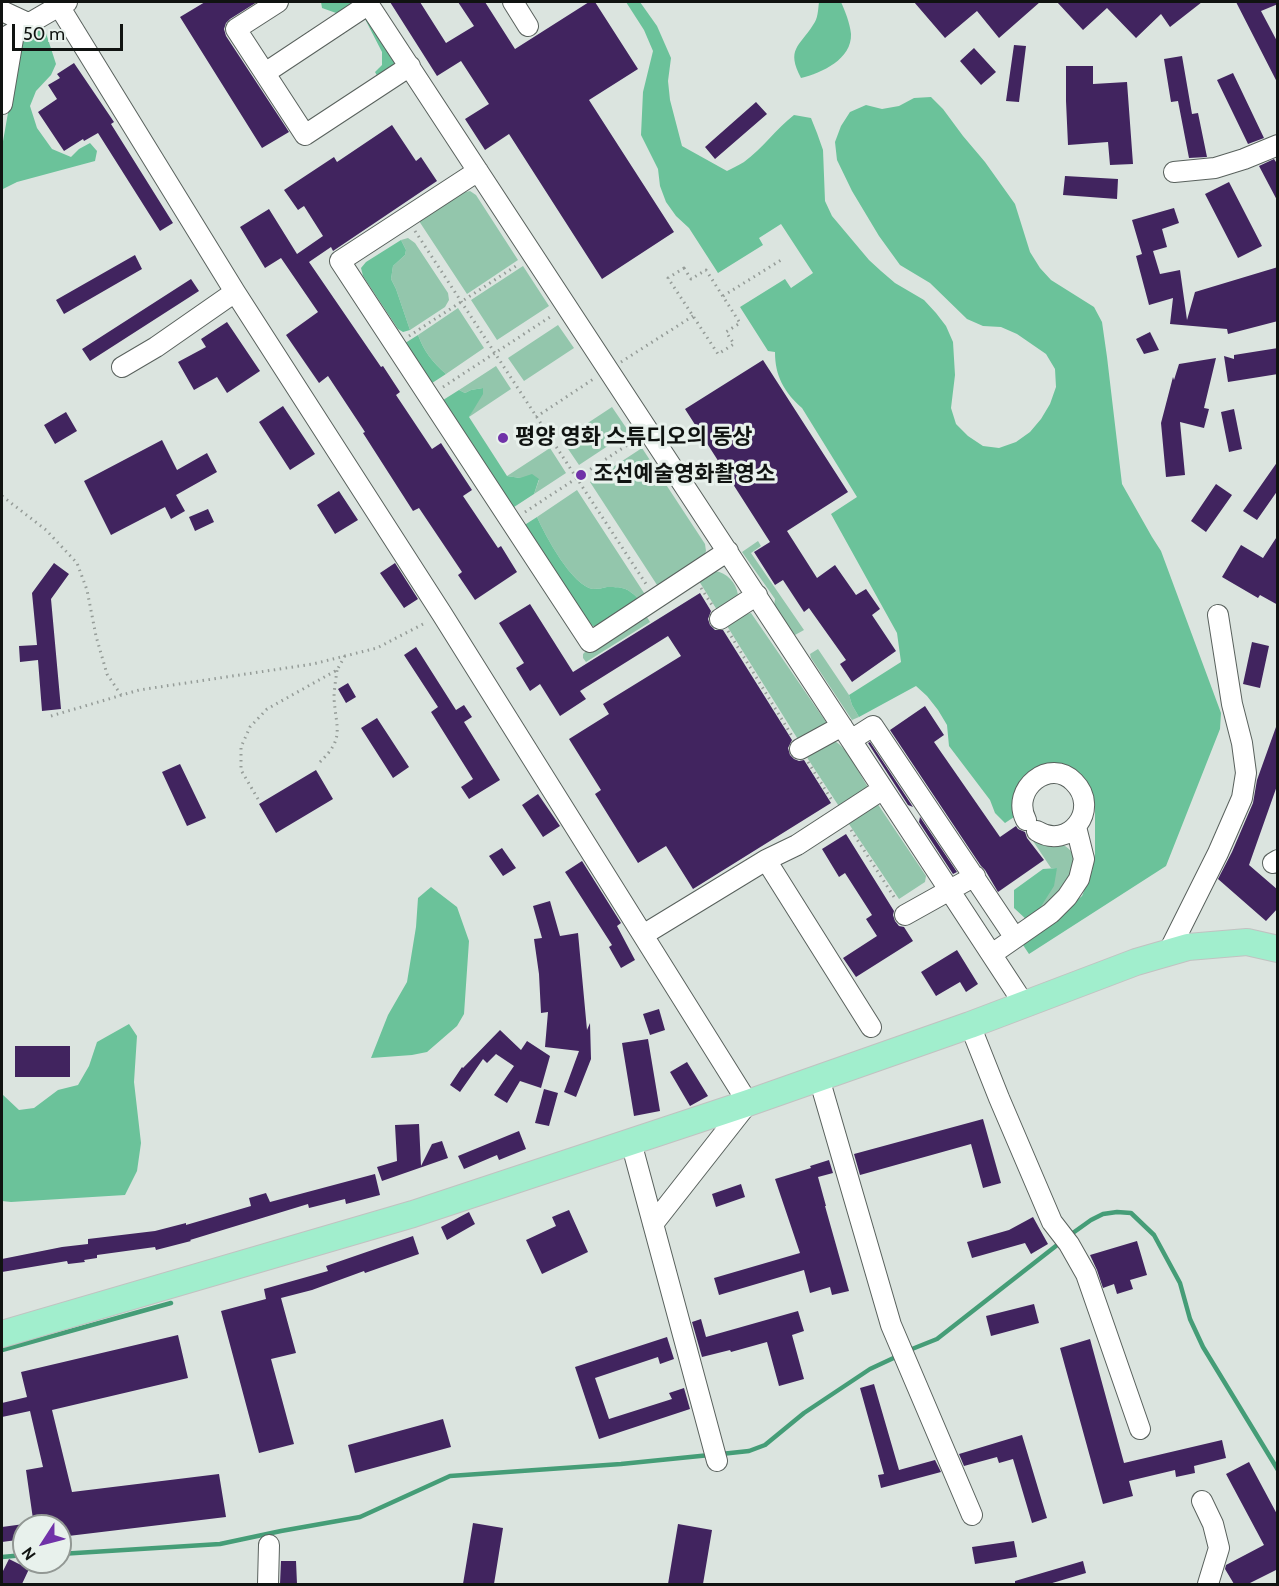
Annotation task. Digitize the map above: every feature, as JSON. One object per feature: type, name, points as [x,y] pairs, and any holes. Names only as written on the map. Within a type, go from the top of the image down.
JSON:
[{"type":"main road","points":[[2,1334],[413,1214],[748,1103],[970,1025],[1136,962],[1188,947],[1247,942],[1278,949]]},
{"type":"street","points":[[278,2],[236,29],[305,135],[410,66]]},
{"type":"street","points":[[513,2],[528,26]]},
{"type":"street","points":[[15,32],[60,3],[236,292],[442,614],[748,1103],[653,1224]]},
{"type":"street","points":[[265,73],[368,3],[1024,1004]]},
{"type":"street","points":[[2,11],[15,32],[2,104]]},
{"type":"street","points":[[1174,172],[1215,168],[1278,145]]},
{"type":"street","points":[[478,171],[340,261],[511,522],[590,642],[728,551]]},
{"type":"street","points":[[122,367],[156,347],[236,292]]},
{"type":"street","points":[[720,619],[757,596]]},
{"type":"street","points":[[1168,953],[1218,853],[1242,798],[1246,773],[1218,615]]},
{"type":"street","points":[[800,749],[873,726],[1015,938]]},
{"type":"street","points":[[992,954],[1051,913],[1067,897],[1079,879],[1084,859],[1076,827],[1083,816],[1085,803],[1081,790],[1073,780],[1061,774],[1047,774],[1035,779],[1026,788],[1022,800],[1023,814],[1031,826],[1052,837],[1065,834],[1076,827]]},
{"type":"street","points":[[643,935],[765,860],[797,845],[883,789]]},
{"type":"street","points":[[765,860],[871,1026]]},
{"type":"street","points":[[905,915],[975,876]]},
{"type":"street","points":[[970,1025],[1052,1222],[1086,1274],[1140,1429]]},
{"type":"street","points":[[819,1078],[891,1325],[972,1515]]},
{"type":"street","points":[[630,1142],[717,1461]]},
{"type":"street","points":[[1202,1501],[1213,1524],[1219,1548],[1208,1584]]},
{"type":"street","points":[[268,1584],[269,1545]]},
{"type":"path","points":[[406,218],[656,598]]},
{"type":"path","points":[[395,345],[533,255]]},
{"type":"path","points":[[723,296],[781,260]]},
{"type":"path","points":[[684,268],[692,279],[706,270],[723,296],[740,323],[726,332],[734,344],[718,354],[668,278],[684,268]]},
{"type":"path","points":[[429,396],[567,306]]},
{"type":"path","points":[[511,522],[649,431]]},
{"type":"path","points":[[2,496],[46,530],[77,563],[87,590],[106,674],[120,696]]},
{"type":"path","points":[[51,716],[139,690],[313,664],[377,648],[442,614]]},
{"type":"path","points":[[320,762],[331,751],[339,734],[334,696],[337,670],[345,656]]},
{"type":"path","points":[[258,799],[241,770],[241,747],[250,727],[267,709],[337,670]]},
{"type":"green space","points":[[321,2],[358,2],[339,14],[322,8]]},
{"type":"green space","points":[[626,2],[640,2],[657,26],[671,58],[668,81],[670,100],[682,146],[727,171],[751,157],[794,115],[811,118],[823,150],[825,201],[832,216],[869,260],[895,283],[924,300],[946,326],[953,342],[955,375],[951,408],[956,424],[968,436],[983,446],[999,448],[1016,442],[1030,432],[1050,404],[1056,387],[1055,369],[1046,354],[1017,334],[1001,327],[983,326],[967,319],[930,283],[900,265],[879,236],[852,191],[837,160],[835,142],[850,112],[866,105],[882,109],[899,106],[914,98],[931,97],[985,162],[1015,204],[1030,252],[1040,268],[1051,280],[1094,307],[1102,322],[1122,484],[1161,551],[1221,713],[1220,729],[1166,866],[1029,954],[1023,945],[1082,896],[1092,871],[1095,854],[1095,803],[1087,787],[1043,767],[1029,772],[1021,780],[1018,786],[1014,817],[1005,823],[995,813],[990,800],[949,746],[947,725],[938,710],[916,686],[859,717],[849,695],[901,662],[897,633],[831,514],[857,497],[802,408],[790,396],[782,383],[775,361],[775,352],[768,351],[740,307],[785,279],[791,288],[813,273],[781,224],[759,238],[763,245],[718,273],[689,228],[666,202],[660,186],[658,169],[641,135],[643,92],[653,51],[644,30]]},
{"type":"green space","points":[[819,2],[841,2],[850,26],[850,43],[847,51],[834,63],[818,73],[801,78],[795,61],[796,49],[816,20]]},
{"type":"green space","points":[[370,14],[398,64],[379,79],[375,72],[382,65],[382,52],[365,19]]},
{"type":"green space","points":[[44,27],[56,64],[51,75],[36,91],[30,106],[37,128],[52,149],[71,157],[90,143],[97,151],[95,161],[17,182],[3,189],[2,147],[21,39]]},
{"type":"green space","points":[[470,191],[476,195],[518,260],[467,294],[419,221],[461,193]]},
{"type":"green space","points":[[408,238],[415,243],[448,293],[449,300],[445,307],[410,330],[391,279],[393,266],[405,255],[406,250],[401,240]]},
{"type":"green space","points":[[401,240],[406,250],[405,255],[393,266],[391,279],[410,330],[403,332],[398,329],[363,276],[361,268],[366,262]]},
{"type":"green space","points":[[523,266],[549,306],[497,340],[471,300]]},
{"type":"green space","points":[[458,308],[484,348],[446,374],[429,356],[418,335]]},
{"type":"green space","points":[[558,325],[574,348],[524,381],[508,358]]},
{"type":"green space","points":[[418,335],[429,356],[446,374],[429,385],[402,345]]},
{"type":"green space","points":[[496,366],[511,389],[469,417],[483,388],[465,393],[459,390]]},
{"type":"green space","points":[[483,388],[483,394],[469,417],[507,476],[520,478],[532,474],[539,479],[534,494],[511,509],[440,402],[459,390],[465,393]]},
{"type":"green space","points":[[612,407],[629,432],[579,465],[562,440]]},
{"type":"green space","points":[[550,448],[566,473],[534,494],[539,480],[507,476]]},
{"type":"green space","points":[[642,448],[705,544],[706,551],[704,556],[659,588],[590,482]]},
{"type":"green space","points":[[577,490],[646,596],[640,600],[622,588],[593,589],[585,586],[568,570],[553,547],[537,517]]},
{"type":"green space","points":[[537,517],[560,559],[585,586],[593,589],[622,588],[640,600],[598,626],[586,622],[523,526]]},
{"type":"green space","points":[[758,541],[761,546],[751,553],[804,630],[795,635],[774,606],[775,599],[742,552]]},
{"type":"green space","points":[[715,571],[730,579],[738,595],[717,610],[699,581]]},
{"type":"green space","points":[[751,613],[826,722],[826,728],[799,741],[727,626]]},
{"type":"green space","points":[[645,614],[650,622],[586,662],[583,654],[586,651]]},
{"type":"green space","points":[[818,649],[849,695],[859,717],[852,720],[811,658],[810,654]]},
{"type":"green space","points":[[831,740],[837,742],[847,753],[868,787],[868,790],[842,811],[806,754]]},
{"type":"green space","points":[[877,803],[926,876],[925,882],[899,899],[847,821]]},
{"type":"green space","points":[[1038,838],[1067,847],[1073,854],[1077,869],[1052,903],[1028,921],[1057,868],[1051,868],[1033,841]]},
{"type":"green space","points":[[1057,868],[1054,886],[1040,908],[1028,921],[1014,908],[1014,890],[1043,869]]},
{"type":"green space","points":[[431,887],[457,907],[469,941],[464,1014],[457,1026],[427,1052],[371,1058],[388,1015],[407,982],[418,898]]},
{"type":"green space","points":[[129,1024],[137,1036],[134,1082],[141,1143],[137,1171],[125,1195],[2,1201],[2,1094],[19,1110],[34,1108],[58,1090],[78,1085],[89,1066],[97,1042]]},
{"type":"building","points":[[205,2],[257,2],[230,19],[224,29],[226,36],[289,132],[262,148],[180,17]]},
{"type":"building","points":[[390,2],[420,2],[446,43],[474,26],[458,2],[485,2],[515,49],[589,2],[595,2],[638,69],[589,100],[674,232],[602,279],[509,134],[485,150],[465,119],[489,104],[461,61],[437,76]]},
{"type":"building","points":[[914,2],[1040,2],[999,38],[977,11],[945,38]]},
{"type":"building","points":[[1057,2],[1202,2],[1170,27],[1161,14],[1136,38],[1107,8],[1083,30]]},
{"type":"building","points":[[1236,2],[1278,2],[1261,11],[1278,43],[1278,84]]},
{"type":"building","points":[[1014,45],[1026,46],[1019,102],[1006,101]]},
{"type":"building","points":[[974,48],[996,72],[981,85],[960,61]]},
{"type":"building","points":[[1182,56],[1192,114],[1198,113],[1207,157],[1189,158],[1178,101],[1171,102],[1164,59]]},
{"type":"building","points":[[74,63],[114,122],[111,124],[173,223],[160,231],[98,133],[64,151],[38,112],[57,99],[48,85],[60,78],[57,74]]},
{"type":"building","points":[[1066,66],[1093,66],[1093,84],[1127,82],[1133,164],[1110,165],[1108,142],[1068,145]]},
{"type":"building","points":[[1233,73],[1264,138],[1248,144],[1217,80]]},
{"type":"building","points":[[756,102],[767,114],[715,159],[705,147]]},
{"type":"building","points":[[392,125],[416,161],[421,157],[437,181],[333,251],[331,247],[309,262],[381,367],[383,366],[400,392],[396,395],[432,449],[441,443],[472,490],[463,496],[498,548],[501,546],[517,572],[475,600],[458,575],[462,572],[419,508],[413,511],[328,376],[319,383],[286,335],[318,312],[281,258],[265,268],[240,227],[269,209],[297,254],[323,236],[304,206],[298,210],[284,190],[334,157],[337,162]]},
{"type":"building","points":[[1274,159],[1278,165],[1278,202],[1259,166]]},
{"type":"building","points":[[1065,176],[1118,179],[1117,199],[1063,195]]},
{"type":"building","points":[[1229,182],[1262,246],[1238,258],[1205,194]]},
{"type":"building","points":[[1174,208],[1179,223],[1162,229],[1167,247],[1153,251],[1160,274],[1180,270],[1187,320],[1195,292],[1278,267],[1278,321],[1228,334],[1227,329],[1170,324],[1173,298],[1149,305],[1136,256],[1142,254],[1132,220]]},
{"type":"building","points":[[135,255],[142,269],[64,314],[56,300]]},
{"type":"building","points":[[191,279],[199,291],[90,361],[82,349]]},
{"type":"building","points":[[227,322],[260,371],[227,393],[217,377],[194,390],[178,362],[206,347],[201,339]]},
{"type":"building","points":[[1150,332],[1159,350],[1144,354],[1136,339]]},
{"type":"building","points":[[1278,348],[1278,374],[1228,382],[1224,356],[1234,359],[1234,355]]},
{"type":"building","points":[[1216,358],[1204,408],[1209,409],[1204,428],[1180,422],[1185,475],[1166,477],[1161,423],[1173,377],[1174,380],[1179,364]]},
{"type":"building","points":[[763,360],[848,492],[787,531],[817,578],[835,565],[856,595],[866,589],[880,609],[872,615],[896,651],[852,682],[840,664],[846,660],[809,608],[804,612],[783,580],[775,585],[754,552],[770,542],[685,409]]},
{"type":"building","points":[[283,406],[315,454],[290,470],[259,422]]},
{"type":"building","points":[[1234,409],[1242,449],[1229,452],[1221,412]]},
{"type":"building","points":[[66,412],[77,431],[55,444],[44,425]]},
{"type":"building","points":[[162,440],[177,470],[207,453],[217,472],[176,495],[185,511],[171,519],[165,507],[111,535],[84,481]]},
{"type":"building","points":[[1278,461],[1278,490],[1257,520],[1243,511]]},
{"type":"building","points":[[1216,484],[1232,495],[1206,532],[1191,521]]},
{"type":"building","points":[[339,491],[358,520],[335,534],[317,505]]},
{"type":"building","points":[[208,509],[214,522],[195,531],[189,517]]},
{"type":"building","points":[[1278,535],[1278,605],[1260,595],[1258,598],[1222,577],[1241,545],[1263,558]]},
{"type":"building","points":[[54,563],[69,574],[51,599],[61,709],[42,711],[38,660],[20,662],[19,646],[37,645],[32,593]]},
{"type":"building","points":[[395,563],[418,599],[404,608],[380,573]]},
{"type":"building","points":[[700,593],[711,611],[708,619],[710,625],[715,630],[723,630],[792,740],[788,748],[790,755],[799,761],[804,760],[831,803],[693,889],[666,846],[638,863],[595,794],[601,790],[569,739],[609,714],[603,704],[681,656],[668,636],[580,691],[586,699],[560,716],[540,684],[530,691],[516,668],[524,663],[499,623],[530,604],[573,672]]},
{"type":"building","points":[[1252,642],[1269,646],[1260,688],[1243,684]]},
{"type":"building","points":[[416,647],[456,710],[464,705],[472,717],[464,722],[500,780],[469,799],[461,787],[473,779],[431,712],[438,707],[404,655]]},
{"type":"building","points":[[348,683],[356,697],[346,703],[338,689]]},
{"type":"building","points":[[925,706],[944,735],[934,742],[1000,837],[1016,826],[1025,832],[1044,860],[998,892],[890,730]]},
{"type":"building","points":[[377,718],[409,767],[393,778],[361,728]]},
{"type":"building","points":[[1276,727],[1278,727],[1278,783],[1249,865],[1278,890],[1278,908],[1266,921],[1218,879],[1253,803],[1257,780]]},
{"type":"building","points":[[870,742],[913,807],[908,805],[868,743]]},
{"type":"building","points":[[180,764],[206,818],[187,826],[162,772]]},
{"type":"building","points":[[316,770],[333,799],[276,833],[259,804]]},
{"type":"building","points":[[538,794],[560,826],[543,837],[522,805]]},
{"type":"building","points":[[920,817],[957,872],[953,874],[919,822]]},
{"type":"building","points":[[846,834],[894,911],[895,921],[899,926],[904,927],[913,941],[856,977],[843,958],[877,936],[866,919],[872,915],[845,873],[839,877],[822,849]]},
{"type":"building","points":[[502,848],[516,868],[503,876],[489,856]]},
{"type":"building","points":[[582,861],[621,923],[617,926],[635,960],[621,968],[609,947],[612,945],[565,872]]},
{"type":"building","points":[[550,901],[560,936],[578,933],[587,1030],[590,1023],[591,1059],[576,1097],[564,1092],[579,1051],[545,1047],[548,1012],[541,1013],[534,939],[542,938],[533,906]]},
{"type":"building","points":[[957,950],[978,984],[966,992],[960,982],[936,996],[921,972]]},
{"type":"building","points":[[659,1009],[665,1030],[650,1035],[643,1014]]},
{"type":"building","points":[[500,1030],[521,1050],[527,1041],[550,1056],[541,1088],[520,1081],[507,1103],[494,1095],[514,1066],[496,1054],[487,1063],[483,1059],[460,1092],[450,1085],[462,1067]]},
{"type":"building","points":[[648,1039],[660,1111],[634,1116],[622,1043]]},
{"type":"building","points":[[15,1046],[70,1046],[70,1077],[15,1077]]},
{"type":"building","points":[[687,1062],[708,1096],[690,1106],[670,1072]]},
{"type":"building","points":[[544,1089],[558,1093],[549,1126],[535,1123]]},
{"type":"building","points":[[983,1119],[1001,1183],[983,1188],[971,1144],[860,1175],[854,1154]]},
{"type":"building","points":[[419,1124],[421,1166],[432,1144],[442,1141],[448,1158],[382,1181],[377,1167],[397,1161],[395,1125]]},
{"type":"building","points":[[519,1131],[526,1149],[499,1160],[497,1155],[464,1169],[458,1156]]},
{"type":"building","points":[[829,1160],[833,1173],[818,1177],[849,1291],[832,1295],[830,1287],[810,1293],[804,1270],[719,1295],[714,1278],[800,1253],[775,1179]]},
{"type":"building","points":[[375,1174],[380,1195],[346,1204],[345,1199],[309,1208],[308,1204],[156,1250],[155,1247],[97,1255],[97,1258],[84,1260],[85,1262],[68,1264],[67,1261],[2,1272],[2,1259],[88,1244],[88,1239],[155,1231],[186,1223],[186,1225],[251,1206],[249,1198],[266,1193],[270,1202]]},
{"type":"building","points":[[741,1184],[745,1197],[716,1207],[712,1194]]},
{"type":"building","points":[[569,1210],[588,1252],[542,1274],[526,1240],[556,1226],[552,1217]]},
{"type":"building","points":[[469,1212],[475,1224],[447,1240],[441,1227]]},
{"type":"building","points":[[1033,1217],[1048,1244],[1031,1254],[1025,1243],[972,1258],[967,1242],[1009,1230]]},
{"type":"building","points":[[413,1236],[419,1254],[281,1298],[296,1353],[271,1359],[294,1444],[259,1453],[221,1311],[266,1299],[264,1289],[328,1271],[326,1266]]},
{"type":"building","points":[[1137,1241],[1147,1275],[1130,1280],[1133,1289],[1117,1294],[1114,1284],[1103,1288],[1090,1255]]},
{"type":"building","points":[[1034,1304],[1039,1323],[991,1336],[986,1316]]},
{"type":"building","points":[[798,1311],[804,1331],[792,1335],[804,1379],[779,1386],[767,1342],[702,1357],[692,1322],[701,1319],[706,1337]]},
{"type":"building","points":[[178,1335],[188,1378],[52,1410],[72,1492],[219,1474],[226,1517],[72,1536],[72,1514],[32,1514],[26,1470],[43,1467],[30,1411],[2,1417],[2,1403],[27,1397],[21,1372]]},
{"type":"building","points":[[667,1337],[674,1359],[660,1364],[658,1357],[595,1378],[609,1419],[672,1399],[669,1393],[684,1388],[690,1409],[599,1439],[575,1367]]},
{"type":"building","points":[[1090,1339],[1124,1463],[1222,1440],[1226,1458],[1194,1466],[1195,1473],[1176,1477],[1175,1470],[1129,1481],[1133,1496],[1103,1504],[1060,1348]]},
{"type":"building","points":[[874,1384],[899,1470],[935,1460],[941,1472],[881,1488],[878,1475],[884,1474],[860,1388]]},
{"type":"building","points":[[443,1419],[451,1447],[355,1473],[348,1445]]},
{"type":"building","points":[[1022,1435],[1047,1518],[1032,1523],[1013,1459],[999,1463],[997,1457],[964,1466],[959,1454]]},
{"type":"building","points":[[1249,1462],[1278,1516],[1278,1569],[1248,1584],[1234,1584],[1225,1569],[1226,1565],[1264,1545],[1226,1474]]},
{"type":"building","points":[[473,1523],[503,1528],[494,1584],[463,1584]]},
{"type":"building","points":[[678,1524],[712,1530],[703,1584],[668,1584]]},
{"type":"building","points":[[12,1526],[12,1541],[2,1542],[2,1527]]},
{"type":"building","points":[[1014,1541],[1017,1557],[975,1564],[972,1547]]},
{"type":"building","points":[[9,1559],[12,1560],[12,1574],[27,1574],[22,1584],[2,1584],[2,1573]]},
{"type":"building","points":[[281,1561],[296,1561],[297,1584],[280,1584]]},
{"type":"building","points":[[1083,1561],[1086,1573],[1049,1584],[1015,1584],[1015,1581]]},
{"type":"waterway","points":[[1070,1235],[1103,1214],[1117,1212],[1131,1213],[1154,1235],[1180,1283],[1190,1319],[1203,1347],[1278,1470]]},
{"type":"waterway","points":[[907,1351],[937,1339],[1061,1242]]},
{"type":"waterway","points":[[2,1350],[171,1303]]},
{"type":"waterway","points":[[721,1454],[749,1451],[765,1445],[804,1413],[870,1369],[900,1355]]},
{"type":"waterway","points":[[72,1553],[220,1544],[360,1517],[450,1476],[621,1464],[710,1455]]},
{"type":"waterway","points":[[2,1557],[12,1556]]},
{"type":"place","name":"평양 영화 스튜디오의 동상","points":[[503,438]]},
{"type":"place","name":"조선예술영화촬영소","points":[[581,475]]}]
